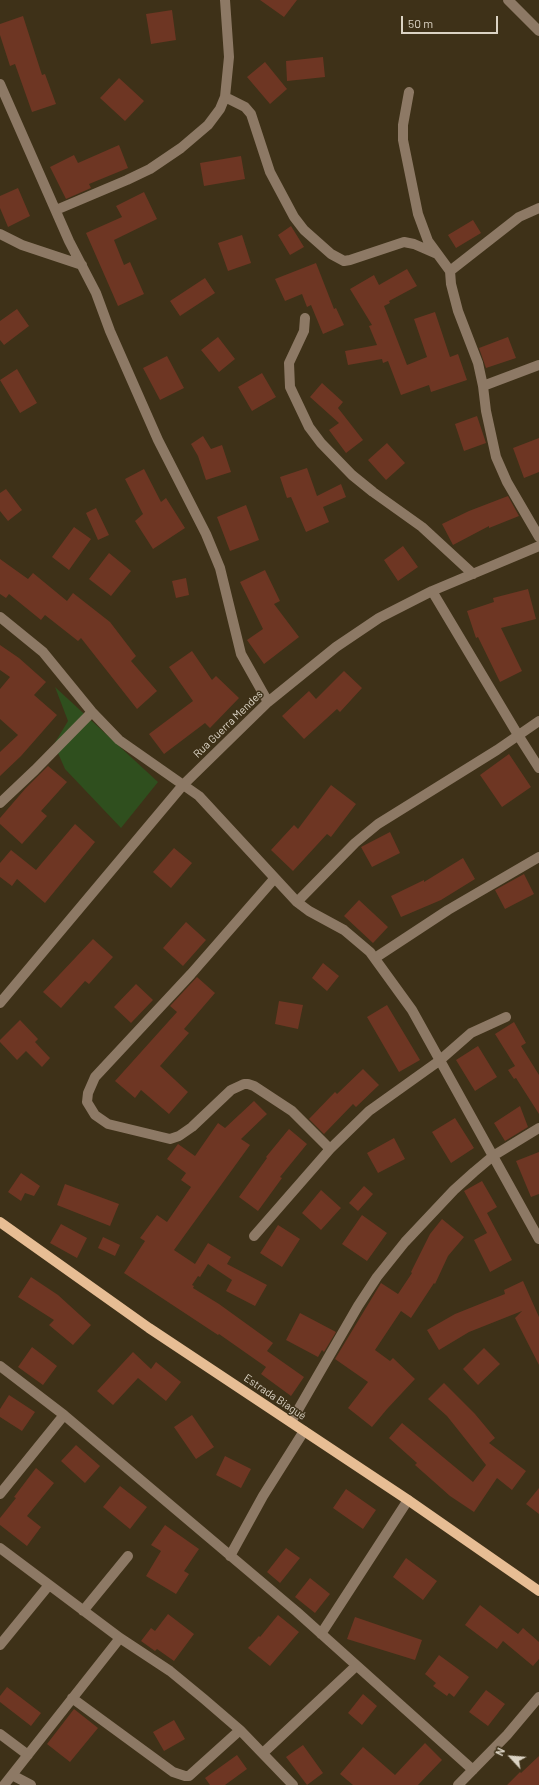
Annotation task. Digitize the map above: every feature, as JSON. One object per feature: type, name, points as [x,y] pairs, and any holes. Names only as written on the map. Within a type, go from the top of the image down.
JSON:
[{"type":"main road","name":"Estrada Biagué","points":[[0,1222],[149,1328],[408,1500],[539,1591]]},
{"type":"street","points":[[56,210],[150,169],[181,148],[208,125],[220,109],[225,97],[229,57],[225,0]]},
{"type":"street","points":[[508,0],[539,31]]},
{"type":"street","points":[[0,84],[82,265],[158,440],[206,534],[220,568],[242,654],[268,702]]},
{"type":"street","points":[[409,92],[403,125],[405,154],[422,226],[428,241],[450,271],[451,284],[458,311],[478,363],[496,457],[507,482],[539,537]]},
{"type":"street","points":[[225,97],[245,107],[251,114],[270,172],[294,217],[304,230],[331,254],[344,261],[404,242],[414,244],[439,255]]},
{"type":"street","points":[[450,271],[519,217],[539,208]]},
{"type":"street","points":[[0,234],[41,252],[82,265]]},
{"type":"street","points":[[305,318],[304,331],[289,363],[290,387],[309,427],[321,443],[352,475],[422,527],[473,574]]},
{"type":"street","points":[[483,386],[539,365]]},
{"type":"street","name":"Rua Guerra Mendes","points":[[0,1004],[183,785],[268,702],[336,647],[379,618],[432,591],[539,546]]},
{"type":"street","points":[[432,591],[539,768]]},
{"type":"street","points":[[0,617],[43,652],[92,712],[118,740],[199,796],[274,879],[297,902],[309,911],[355,938],[375,958],[412,1010],[539,1239]]},
{"type":"street","points":[[0,803],[92,712]]},
{"type":"street","points":[[297,902],[355,843],[378,824],[497,750],[539,721]]},
{"type":"street","points":[[375,958],[448,910],[539,857]]},
{"type":"street","points":[[274,879],[191,974],[95,1077],[88,1093],[87,1102],[95,1115],[108,1124],[170,1140],[192,1128],[231,1090],[244,1084],[248,1084],[254,1086],[292,1111],[330,1149]]},
{"type":"street","points":[[254,1236],[330,1149],[369,1111],[439,1061],[471,1033],[506,1017]]},
{"type":"street","points":[[291,1422],[338,1338],[377,1277],[405,1242],[435,1209],[474,1172],[493,1156],[539,1128]]},
{"type":"street","points":[[0,1366],[64,1415],[230,1556],[321,1634],[473,1770]]},
{"type":"street","points":[[0,1494],[64,1415]]},
{"type":"street","points":[[230,1556],[264,1496],[304,1431]]},
{"type":"street","points":[[321,1634],[408,1500]]},
{"type":"street","points":[[0,1548],[120,1638],[170,1671],[240,1730],[293,1785]]},
{"type":"street","points":[[83,1610],[128,1556]]},
{"type":"street","points":[[0,1644],[49,1585]]},
{"type":"street","points":[[4,1785],[120,1638]]},
{"type":"street","points":[[263,1753],[356,1666]]},
{"type":"street","points":[[458,1785],[507,1735],[539,1697]]},
{"type":"street","points":[[72,1698],[173,1772],[185,1776],[189,1776],[240,1730]]},
{"type":"street","points":[[0,1734],[28,1755]]},
{"type":"street","points":[[12,1775],[31,1785]]},
{"type":"green space","points":[[55,687],[158,782],[121,828],[65,769],[54,744],[68,721]]},
{"type":"building","points":[[260,0],[297,0],[284,17]]},
{"type":"building","points":[[172,10],[176,40],[151,44],[146,14]]},
{"type":"building","points":[[23,16],[42,75],[45,74],[56,104],[32,112],[15,64],[10,66],[0,35],[0,24]]},
{"type":"building","points":[[323,57],[325,77],[287,81],[286,61]]},
{"type":"building","points":[[265,62],[287,89],[270,104],[247,77]]},
{"type":"building","points":[[119,78],[144,101],[125,121],[100,98]]},
{"type":"building","points":[[119,145],[128,168],[89,184],[91,188],[66,199],[50,167],[74,155],[78,163]]},
{"type":"building","points":[[241,156],[245,179],[204,186],[200,163]]},
{"type":"building","points":[[18,188],[30,216],[8,227],[0,208],[0,196]]},
{"type":"building","points":[[144,192],[157,219],[114,240],[124,265],[130,262],[144,294],[118,306],[86,233],[122,217],[116,206]]},
{"type":"building","points":[[473,220],[481,233],[456,248],[448,235]]},
{"type":"building","points":[[291,226],[304,247],[290,255],[278,235]]},
{"type":"building","points":[[242,235],[251,263],[228,271],[218,243]]},
{"type":"building","points":[[316,263],[334,309],[336,308],[344,325],[323,334],[311,305],[307,307],[302,294],[285,301],[275,279]]},
{"type":"building","points":[[407,269],[417,286],[389,301],[390,303],[384,306],[407,365],[427,357],[414,319],[435,312],[450,357],[458,354],[467,380],[431,392],[429,385],[401,395],[388,361],[383,363],[382,359],[348,365],[345,351],[377,345],[369,326],[372,325],[350,289],[374,275],[379,285]]},
{"type":"building","points":[[205,278],[215,293],[180,316],[170,301]]},
{"type":"building","points":[[17,309],[29,326],[4,345],[0,340],[0,321]]},
{"type":"building","points":[[218,337],[235,359],[219,372],[201,350]]},
{"type":"building","points":[[508,337],[516,358],[486,368],[479,348]]},
{"type":"building","points":[[167,356],[184,388],[160,400],[143,368]]},
{"type":"building","points":[[17,369],[37,403],[20,413],[0,380]]},
{"type":"building","points":[[262,373],[276,397],[252,411],[238,387]]},
{"type":"building","points":[[322,383],[343,402],[338,408],[363,440],[346,453],[329,430],[339,423],[310,397]]},
{"type":"building","points":[[477,416],[486,443],[464,451],[455,424]]},
{"type":"building","points":[[203,436],[211,449],[222,445],[231,472],[206,480],[198,456],[191,444]]},
{"type":"building","points":[[539,438],[539,472],[524,478],[513,448]]},
{"type":"building","points":[[387,443],[405,463],[386,480],[368,460]]},
{"type":"building","points":[[307,468],[317,496],[341,484],[346,497],[323,507],[329,522],[306,532],[291,497],[287,498],[280,477]]},
{"type":"building","points":[[144,469],[161,502],[166,498],[185,528],[153,549],[135,521],[143,514],[125,479]]},
{"type":"building","points":[[6,489],[22,510],[8,521],[0,511],[0,493]]},
{"type":"building","points":[[508,496],[519,516],[489,528],[489,526],[453,545],[442,524],[469,511]]},
{"type":"building","points":[[246,505],[259,540],[230,551],[217,517]]},
{"type":"building","points":[[96,508],[109,535],[98,540],[86,513]]},
{"type":"building","points":[[74,527],[91,539],[69,570],[52,557]]},
{"type":"building","points":[[403,546],[418,567],[398,581],[384,560]]},
{"type":"building","points":[[109,553],[131,571],[111,596],[89,579]]},
{"type":"building","points":[[0,559],[28,579],[33,573],[67,601],[73,593],[110,622],[136,656],[131,661],[157,691],[137,709],[81,638],[78,641],[45,615],[41,620],[9,594],[6,598],[0,594]]},
{"type":"building","points":[[265,570],[280,601],[274,604],[299,637],[264,664],[247,640],[263,629],[240,582]]},
{"type":"building","points":[[186,578],[189,595],[176,598],[172,581]]},
{"type":"building","points":[[528,589],[536,619],[501,628],[522,671],[500,682],[478,637],[476,638],[467,611],[494,602],[493,598]]},
{"type":"building","points":[[0,645],[19,658],[46,682],[34,695],[57,715],[21,756],[0,776],[0,752],[18,735],[0,719],[0,689],[10,677],[0,670]]},
{"type":"building","points":[[192,651],[212,680],[216,676],[239,698],[210,728],[205,723],[164,754],[149,734],[193,701],[169,667]]},
{"type":"building","points":[[344,671],[362,688],[340,712],[337,709],[304,739],[282,716],[309,691],[316,699]]},
{"type":"building","points":[[509,754],[531,787],[502,807],[480,775]]},
{"type":"building","points":[[48,766],[67,782],[41,811],[47,816],[22,844],[0,824],[0,818],[25,789]]},
{"type":"building","points":[[331,785],[356,804],[331,837],[327,834],[293,871],[271,850],[294,825],[298,829]]},
{"type":"building","points":[[75,824],[95,842],[45,903],[17,879],[12,886],[0,877],[0,863],[11,850],[36,870]]},
{"type":"building","points":[[390,832],[400,853],[372,867],[361,847]]},
{"type":"building","points":[[174,848],[192,863],[171,888],[153,872]]},
{"type":"building","points":[[463,858],[475,879],[441,900],[401,917],[391,896],[424,880],[424,882]]},
{"type":"building","points":[[524,874],[534,894],[505,909],[495,890]]},
{"type":"building","points":[[359,900],[388,927],[373,943],[344,916]]},
{"type":"building","points":[[186,922],[206,940],[183,966],[163,948]]},
{"type":"building","points":[[93,939],[113,957],[89,984],[85,981],[61,1008],[43,992]]},
{"type":"building","points":[[323,963],[339,976],[327,991],[312,978]]},
{"type":"building","points":[[197,977],[215,993],[184,1029],[189,1033],[160,1066],[188,1092],[169,1114],[141,1090],[135,1098],[115,1081],[177,1012],[170,1006]]},
{"type":"building","points":[[136,984],[153,1000],[131,1023],[114,1007]]},
{"type":"building","points":[[279,1001],[303,1005],[298,1029],[275,1024]]},
{"type":"building","points":[[387,1005],[420,1060],[399,1072],[367,1017]]},
{"type":"building","points":[[20,1020],[38,1039],[35,1042],[50,1058],[42,1067],[26,1051],[17,1060],[0,1042],[0,1040]]},
{"type":"building","points":[[514,1022],[526,1043],[521,1046],[539,1075],[539,1114],[516,1078],[514,1079],[508,1070],[515,1066],[495,1034]]},
{"type":"building","points":[[478,1046],[497,1077],[475,1091],[456,1060]]},
{"type":"building","points":[[363,1069],[379,1085],[356,1107],[353,1104],[324,1134],[309,1119],[335,1092],[337,1094]]},
{"type":"building","points":[[254,1101],[267,1114],[241,1139],[250,1145],[174,1250],[195,1264],[208,1243],[231,1257],[227,1264],[267,1285],[255,1306],[226,1291],[232,1280],[208,1264],[200,1277],[198,1276],[192,1285],[194,1286],[193,1288],[219,1304],[273,1343],[267,1351],[304,1377],[291,1396],[261,1374],[266,1367],[219,1334],[218,1335],[124,1273],[145,1241],[140,1238],[157,1215],[167,1222],[191,1187],[181,1180],[186,1173],[167,1159],[178,1144],[195,1156],[218,1123],[225,1128]]},
{"type":"building","points":[[520,1106],[528,1127],[505,1141],[494,1123]]},
{"type":"building","points":[[455,1118],[474,1148],[451,1163],[432,1132]]},
{"type":"building","points":[[289,1129],[307,1144],[280,1177],[282,1178],[258,1211],[239,1197],[267,1158],[266,1157]]},
{"type":"building","points":[[394,1138],[405,1159],[378,1173],[367,1153]]},
{"type":"building","points":[[539,1152],[539,1194],[531,1197],[516,1161]]},
{"type":"building","points":[[21,1173],[40,1186],[34,1196],[25,1193],[21,1201],[8,1192]]},
{"type":"building","points":[[482,1181],[497,1207],[487,1213],[512,1260],[490,1272],[474,1240],[487,1233],[464,1191]]},
{"type":"building","points":[[65,1184],[119,1204],[110,1226],[57,1205]]},
{"type":"building","points":[[364,1186],[373,1194],[358,1211],[349,1203]]},
{"type":"building","points":[[321,1190],[341,1208],[321,1230],[302,1213]]},
{"type":"building","points":[[362,1215],[387,1233],[367,1261],[342,1244]]},
{"type":"building","points":[[442,1219],[464,1237],[448,1256],[435,1284],[434,1283],[411,1318],[401,1311],[375,1350],[390,1361],[393,1358],[415,1379],[372,1427],[348,1408],[368,1382],[335,1359],[381,1283],[398,1294],[412,1273],[411,1272],[430,1234]]},
{"type":"building","points":[[61,1224],[87,1238],[77,1258],[50,1243]]},
{"type":"building","points":[[278,1225],[300,1239],[282,1267],[260,1253]]},
{"type":"building","points":[[103,1237],[120,1245],[115,1256],[98,1248]]},
{"type":"building","points":[[31,1277],[58,1295],[91,1325],[73,1345],[49,1325],[54,1320],[18,1297]]},
{"type":"building","points":[[523,1281],[539,1317],[539,1365],[515,1318],[522,1311],[469,1332],[439,1350],[427,1330],[455,1314],[505,1294],[504,1290]]},
{"type":"building","points":[[300,1313],[336,1332],[324,1352],[322,1350],[318,1357],[286,1340]]},
{"type":"building","points":[[32,1347],[57,1366],[43,1385],[18,1367]]},
{"type":"building","points":[[484,1348],[500,1364],[478,1385],[463,1369]]},
{"type":"building","points":[[133,1352],[151,1369],[156,1362],[181,1382],[166,1401],[138,1378],[113,1405],[97,1391]]},
{"type":"building","points":[[444,1383],[475,1414],[495,1438],[489,1443],[526,1471],[512,1490],[497,1478],[474,1512],[450,1496],[415,1465],[417,1463],[389,1438],[402,1423],[473,1482],[486,1465],[447,1416],[428,1399]]},
{"type":"building","points":[[9,1395],[35,1412],[22,1431],[0,1417],[0,1409]]},
{"type":"building","points":[[192,1415],[214,1447],[196,1459],[174,1427]]},
{"type":"building","points":[[76,1445],[100,1466],[85,1483],[61,1461]]},
{"type":"building","points":[[225,1456],[251,1469],[241,1488],[216,1475]]},
{"type":"building","points":[[36,1468],[54,1483],[27,1516],[41,1527],[27,1546],[0,1525],[0,1518],[16,1498],[14,1497]]},
{"type":"building","points":[[120,1486],[147,1507],[130,1529],[103,1507]]},
{"type":"building","points":[[539,1488],[539,1514],[526,1504]]},
{"type":"building","points":[[346,1489],[376,1510],[363,1529],[333,1508]]},
{"type":"building","points":[[165,1525],[199,1549],[184,1571],[189,1574],[176,1594],[146,1576],[161,1551],[151,1545]]},
{"type":"building","points":[[286,1548],[300,1558],[280,1583],[267,1572]]},
{"type":"building","points":[[406,1558],[437,1581],[423,1600],[393,1577]]},
{"type":"building","points":[[310,1578],[330,1594],[315,1613],[295,1597]]},
{"type":"building","points":[[480,1605],[518,1634],[523,1628],[539,1642],[539,1659],[533,1666],[503,1641],[497,1649],[465,1625]]},
{"type":"building","points":[[168,1614],[194,1634],[174,1661],[157,1649],[155,1651],[141,1641],[151,1628],[155,1631]]},
{"type":"building","points":[[278,1615],[299,1632],[270,1666],[248,1648],[259,1636],[260,1637]]},
{"type":"building","points":[[355,1617],[422,1640],[415,1660],[347,1639]]},
{"type":"building","points":[[439,1655],[469,1677],[454,1697],[449,1693],[447,1696],[433,1686],[436,1683],[425,1674]]},
{"type":"building","points":[[7,1687],[41,1713],[31,1726],[0,1702],[0,1696]]},
{"type":"building","points":[[486,1690],[505,1704],[488,1726],[469,1712]]},
{"type":"building","points":[[363,1694],[377,1706],[362,1725],[348,1713]]},
{"type":"building","points":[[74,1709],[98,1728],[70,1762],[47,1744]]},
{"type":"building","points":[[174,1720],[185,1739],[164,1751],[153,1732]]},
{"type":"building","points":[[425,1743],[442,1760],[418,1785],[353,1785],[340,1774],[363,1747],[395,1775]]},
{"type":"building","points":[[303,1745],[323,1773],[307,1785],[286,1757]]},
{"type":"building","points":[[237,1755],[247,1769],[225,1785],[210,1785],[205,1778]]},
{"type":"building","points":[[539,1756],[539,1785],[507,1785],[520,1772],[521,1773]]}]
